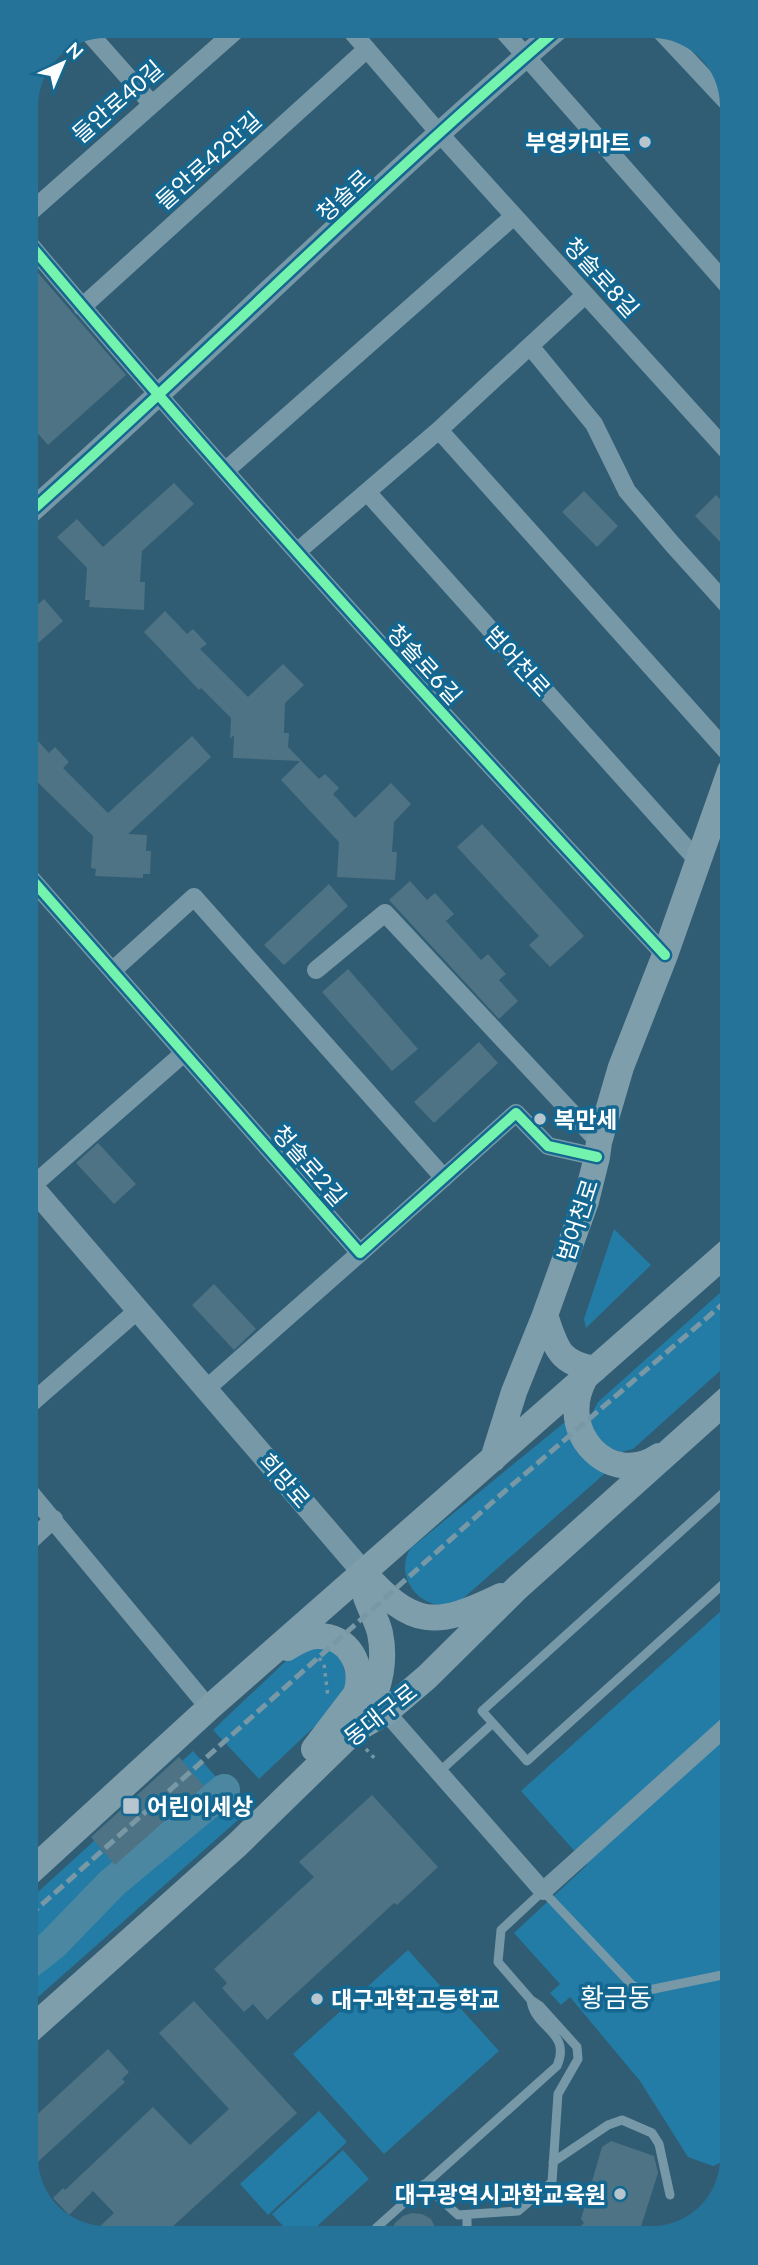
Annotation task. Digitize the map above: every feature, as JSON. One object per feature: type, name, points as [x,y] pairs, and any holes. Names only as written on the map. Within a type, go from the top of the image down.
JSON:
[{"type":"main road","name":"범어천로","points":[[494,1459],[514,1392],[586,1201],[621,1067],[665,955],[720,798]]},
{"type":"main road","points":[[38,1865],[258,1664],[720,1259]]},
{"type":"main road","points":[[545,1315],[562,1357],[591,1373]]},
{"type":"main road","points":[[591,1373],[577,1397],[575,1419],[584,1439],[598,1455],[611,1462],[640,1464],[654,1460],[678,1443]]},
{"type":"main road","name":"동대구로","points":[[38,2023],[206,1873],[282,1801],[349,1727],[386,1712],[476,1631],[517,1588],[720,1406]]},
{"type":"main road","points":[[363,1572],[384,1595],[407,1613],[434,1618],[453,1617],[517,1588]]},
{"type":"main road","points":[[349,1727],[370,1708],[377,1690],[382,1662],[380,1633],[366,1597],[363,1572]]},
{"type":"main road","points":[[258,1664],[303,1639],[316,1636],[337,1640],[348,1648],[357,1663],[359,1685],[349,1727]]},
{"type":"street","points":[[358,38],[439,133]]},
{"type":"street","points":[[510,39],[720,277]]},
{"type":"street","name":"청솔로","points":[[38,505],[158,397],[439,133],[546,39]]},
{"type":"street","points":[[95,40],[151,103]]},
{"type":"street","name":"들안로40길","points":[[38,205],[224,40]]},
{"type":"street","points":[[671,42],[718,92]]},
{"type":"street","name":"들안로42안길","points":[[82,307],[367,49]]},
{"type":"street","name":"청솔로8길","points":[[439,133],[720,443]]},
{"type":"street","points":[[225,471],[514,216]]},
{"type":"street","points":[[38,254],[158,397]]},
{"type":"street","points":[[298,551],[439,430],[585,295]]},
{"type":"street","points":[[530,346],[594,424],[627,491],[720,597]]},
{"type":"street","name":"청솔로6길","points":[[158,397],[298,551],[425,697],[665,955]]},
{"type":"street","points":[[439,430],[720,744]]},
{"type":"street","name":"범어천로","points":[[367,492],[697,860]]},
{"type":"street","name":"청솔로2길","points":[[38,887],[360,1253]]},
{"type":"street","points":[[112,971],[194,897],[444,1178]]},
{"type":"street","points":[[316,970],[385,913],[598,1149]]},
{"type":"street","name":"희망로","points":[[38,1177],[184,1053]]},
{"type":"street","points":[[206,1390],[516,1113],[548,1146],[598,1149]]},
{"type":"street","name":"희망로","points":[[38,1193],[363,1572]]},
{"type":"street","points":[[38,1397],[138,1310]]},
{"type":"street","points":[[38,1501],[209,1708]]},
{"type":"street","points":[[38,1534],[54,1519]]},
{"type":"street","points":[[386,1712],[543,1891],[720,1732]]},
{"type":"lane","points":[[720,1496],[482,1711],[527,1761],[720,1587]]},
{"type":"lane","points":[[439,1772],[493,1723]]},
{"type":"lane","points":[[424,2184],[458,2215],[467,2215],[518,2211],[552,2182],[558,2094],[578,2059],[577,2048],[498,1962],[501,1930],[543,1891],[632,1985],[644,1991],[720,1975]]},
{"type":"lane","points":[[378,2226],[557,2066],[561,2057],[560,2041],[532,2010],[531,2000]]},
{"type":"lane","points":[[553,2162],[608,2125],[622,2120],[652,2133],[659,2144],[670,2195]]},
{"type":"lane","points":[[467,2215],[467,2226]]},
{"type":"path","points":[[303,1639],[324,1664],[329,1709],[349,1727],[377,1761]]},
{"type":"shaded area","points":[[614,1229],[651,1265],[586,1328],[584,1319]]},
{"type":"shaded area","points":[[720,1293],[720,1371],[633,1449],[621,1452],[600,1445],[589,1419],[598,1402]]},
{"type":"shaded area","points":[[571,1417],[572,1439],[578,1452],[590,1461],[611,1468],[458,1603],[434,1604],[417,1594],[405,1572],[411,1548]]},
{"type":"shaded area","points":[[720,1612],[719,2163],[713,2166],[688,2157],[640,2081],[570,1997],[561,2005],[550,1993],[560,1984],[514,1933],[587,1865],[521,1791]]},
{"type":"shaded area","points":[[304,1644],[338,1646],[350,1693],[259,1779],[213,1730]]},
{"type":"shaded area","points":[[193,1751],[247,1812],[38,1997],[38,1892]]},
{"type":"shaded area","points":[[408,1950],[499,2051],[384,2154],[293,2054]]},
{"type":"shaded area","points":[[319,2111],[347,2142],[268,2215],[240,2184]]},
{"type":"shaded area","points":[[343,2150],[369,2179],[317,2226],[283,2226],[272,2214]]},
{"type":"building","points":[[38,273],[126,375],[48,445],[38,434]]},
{"type":"building","points":[[174,483],[194,504],[142,551],[140,582],[145,582],[144,610],[89,607],[90,600],[85,600],[87,568],[57,537],[77,519],[103,547]]},
{"type":"building","points":[[584,491],[618,526],[597,547],[562,512]]},
{"type":"building","points":[[716,495],[720,499],[720,542],[695,516]]},
{"type":"building","points":[[44,599],[63,621],[38,643],[38,604]]},
{"type":"building","points":[[165,611],[187,634],[193,629],[207,644],[200,649],[248,697],[283,664],[304,685],[285,703],[284,733],[289,733],[288,747],[319,779],[325,774],[339,788],[333,794],[355,818],[391,783],[411,804],[394,822],[392,852],[397,852],[395,880],[337,877],[339,842],[281,780],[300,761],[233,758],[234,735],[230,739],[231,718],[201,688],[199,690],[144,632]]},
{"type":"building","points":[[192,736],[211,757],[128,834],[147,835],[146,851],[151,851],[150,874],[143,874],[143,878],[95,876],[96,869],[91,868],[93,836],[38,783],[38,741],[49,753],[55,747],[69,762],[63,768],[108,813]]},
{"type":"building","points":[[482,824],[584,936],[550,967],[529,945],[539,936],[457,847]]},
{"type":"building","points":[[410,881],[427,900],[435,893],[454,914],[446,921],[481,960],[488,954],[506,974],[499,980],[518,1001],[499,1019],[389,900]]},
{"type":"building","points":[[329,884],[348,906],[284,965],[264,945]]},
{"type":"building","points":[[348,969],[418,1049],[392,1071],[322,992]]},
{"type":"building","points":[[479,1042],[498,1063],[434,1123],[414,1102]]},
{"type":"building","points":[[98,1143],[136,1184],[114,1204],[76,1163]]},
{"type":"building","points":[[214,1284],[256,1329],[234,1350],[192,1305]]},
{"type":"building","points":[[179,1757],[204,1786],[115,1865],[91,1837]]},
{"type":"building","points":[[372,1795],[438,1867],[397,1905],[394,1903],[267,2020],[253,2004],[244,2012],[222,1988],[227,1983],[214,1969],[314,1877],[299,1862]]},
{"type":"building","points":[[194,2001],[297,2113],[173,2226],[101,2226],[114,2213],[93,2191],[69,2215],[53,2198],[63,2188],[65,2190],[153,2107],[190,2145],[229,2109],[159,2033]]},
{"type":"building","points":[[108,2049],[129,2072],[122,2079],[125,2082],[38,2161],[38,2114]]},
{"type":"building","name":"대구광역시과학교육원","points":[[611,2141],[654,2156],[658,2173],[641,2226],[581,2226],[584,2223],[581,2219],[602,2147]]},
{"type":"building","points":[[422,2214],[431,2219],[434,2226],[394,2226],[403,2216]]},
{"type":"waterway","points":[[38,1956],[112,1883],[224,1790]]},
{"type":"railway","points":[[38,1908],[497,1498],[720,1306]]},
{"type":"cycle path","points":[[38,505],[425,146],[546,39]]},
{"type":"cycle path","points":[[38,254],[342,602],[665,955]]},
{"type":"cycle path","points":[[38,887],[360,1253],[516,1113],[548,1146],[597,1157]]},
{"type":"place","name":"부영카마트","points":[[645,142]]},
{"type":"place","name":"복만세","points":[[540,1119]]},
{"type":"place","name":"어린이세상","points":[[131,1806]]},
{"type":"place","name":"대구과학고등학교","points":[[317,1999]]},
{"type":"place","name":"대구광역시과학교육원","points":[[620,2194]]},
{"type":"district","name":"황금동","points":[[616,1997]]}]
